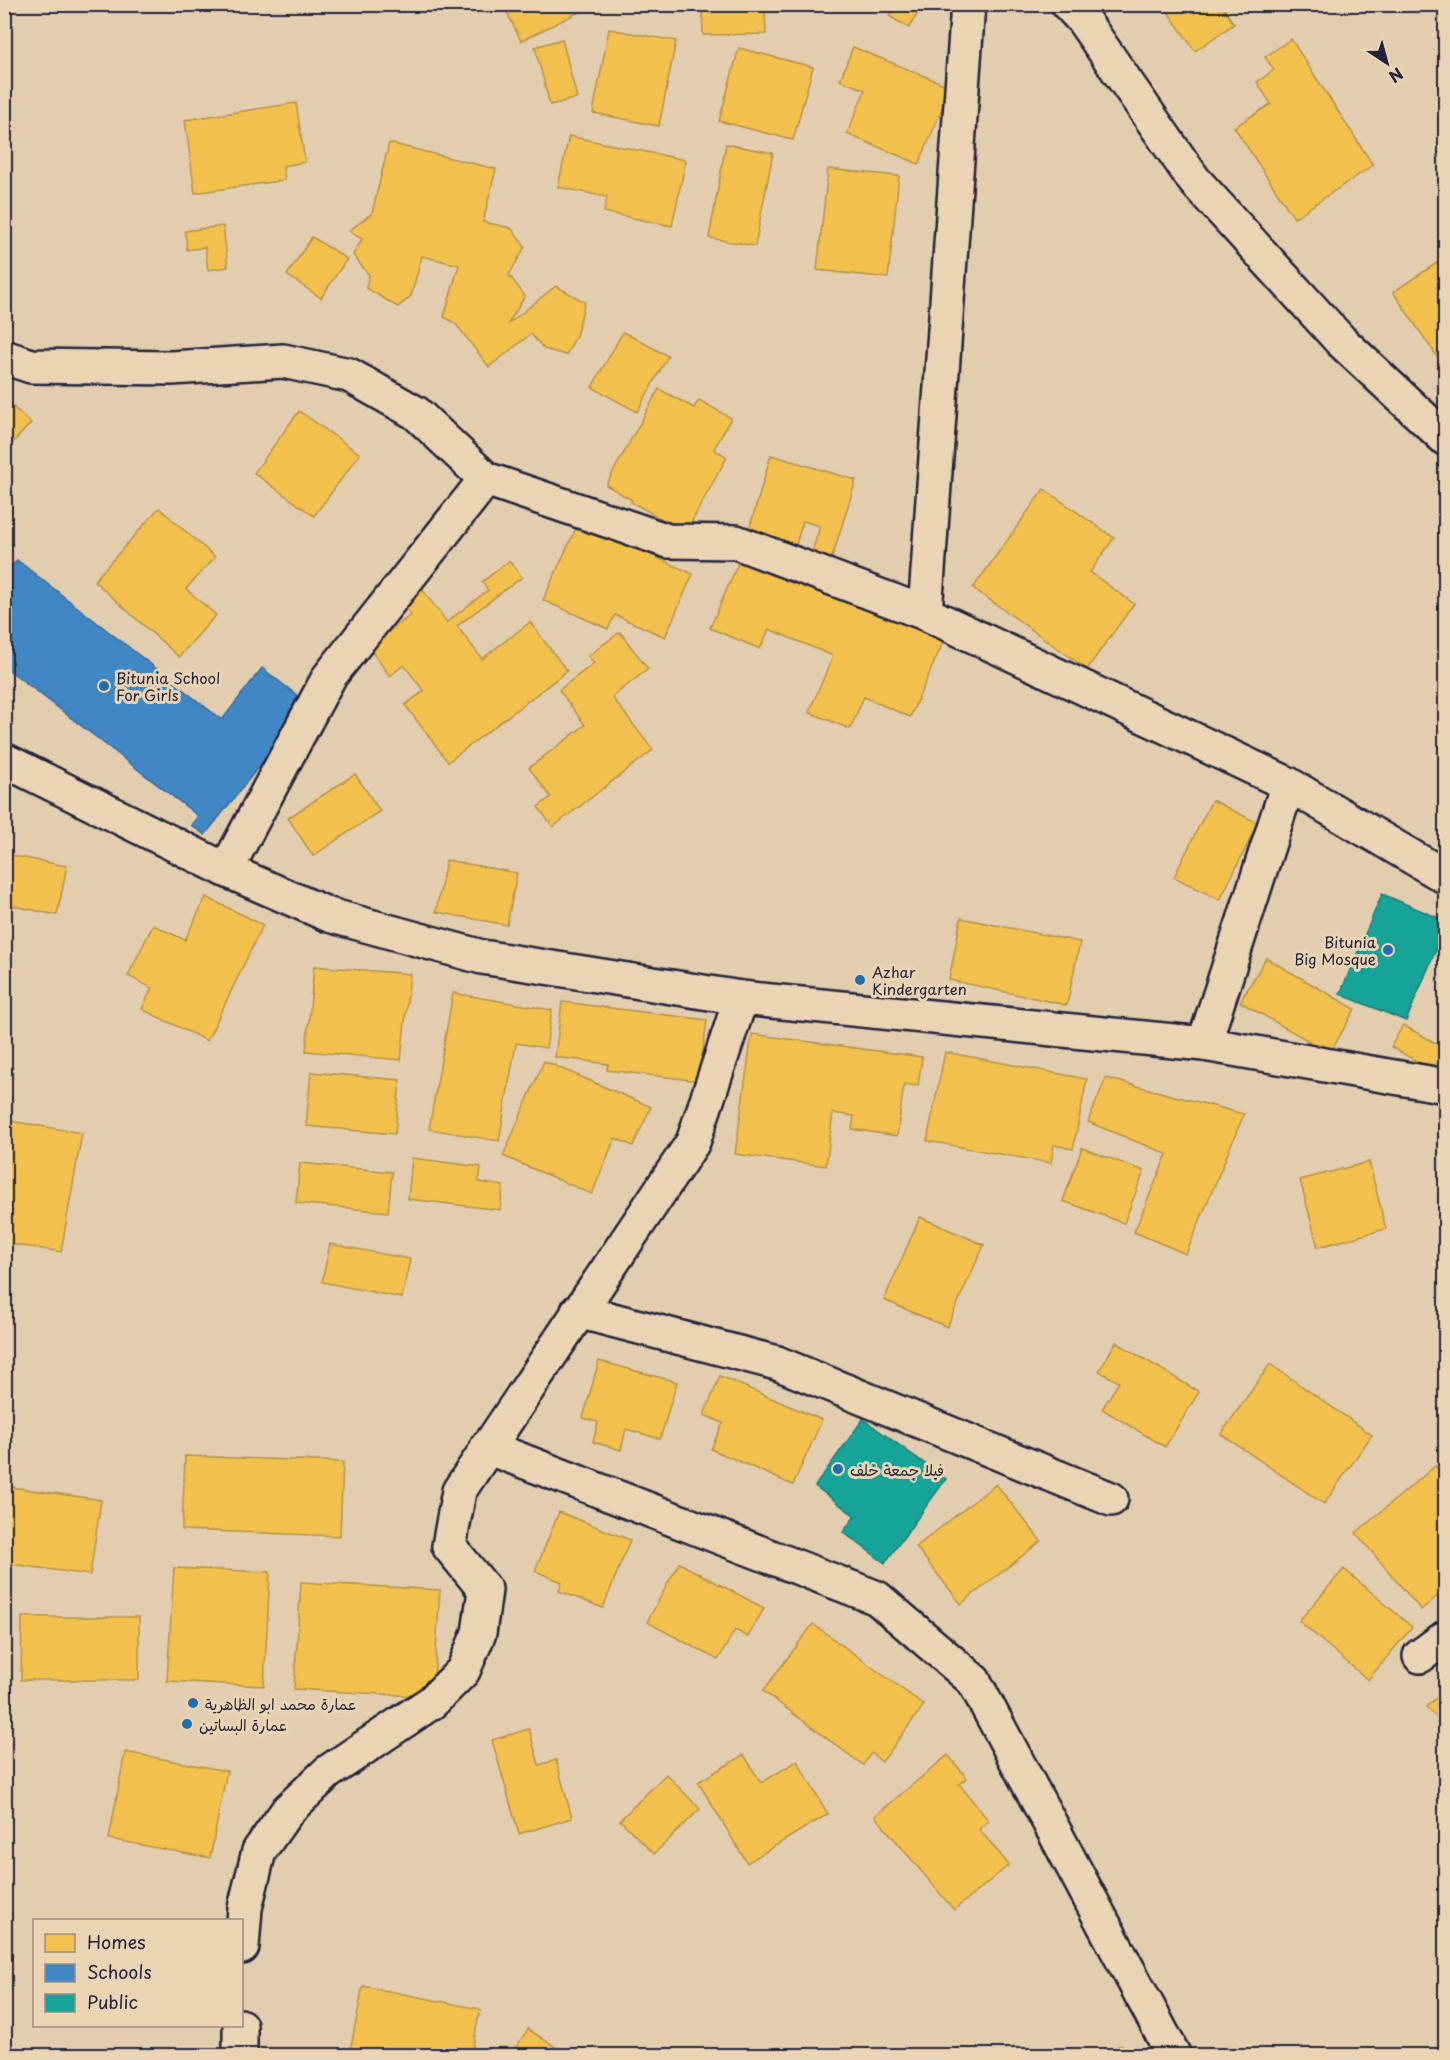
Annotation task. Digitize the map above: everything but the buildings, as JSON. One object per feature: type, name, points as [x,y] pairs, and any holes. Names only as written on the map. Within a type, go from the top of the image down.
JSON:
[{"type":"street","points":[[925,613],[968,4]]},
{"type":"street","points":[[1068,4],[1083,20],[1194,180],[1341,341],[1446,439]]},
{"type":"street","points":[[4,357],[31,366],[136,368],[171,368],[283,360],[349,375],[416,413],[486,479],[668,541],[736,542],[925,613],[1288,784],[1446,877]]},
{"type":"street","points":[[226,870],[329,677],[486,479]]},
{"type":"street","points":[[4,760],[226,870],[329,915],[482,957],[741,998],[1204,1044],[1446,1086]]},
{"type":"street","points":[[1204,1044],[1288,784]]},
{"type":"street","points":[[243,1934],[245,1908],[259,1851],[288,1810],[328,1772],[432,1702],[463,1671],[479,1633],[484,1590],[449,1546],[459,1491],[693,1142],[741,998]]},
{"type":"street","points":[[579,1311],[777,1363],[1111,1499]]},
{"type":"street","points":[[487,1448],[877,1598],[974,1681],[1174,2055]]},
{"type":"street","points":[[1420,1656],[1446,1637]]},
{"type":"street","points":[[240,2027],[240,2055]]},
{"type":"place","name":"Bitunia School For Girls","points":[[104,686]]},
{"type":"place","name":"Bitunia Big Mosque","points":[[1388,950]]},
{"type":"place","name":"Azhar Kindergarten","points":[[860,980]]},
{"type":"place","name":"فيلا جمعة خلف","points":[[838,1469]]},
{"type":"place","name":"عمارة محمد ابو الظاهرية","points":[[193,1703]]},
{"type":"place","name":"عمارة البساتين","points":[[187,1724]]}]
